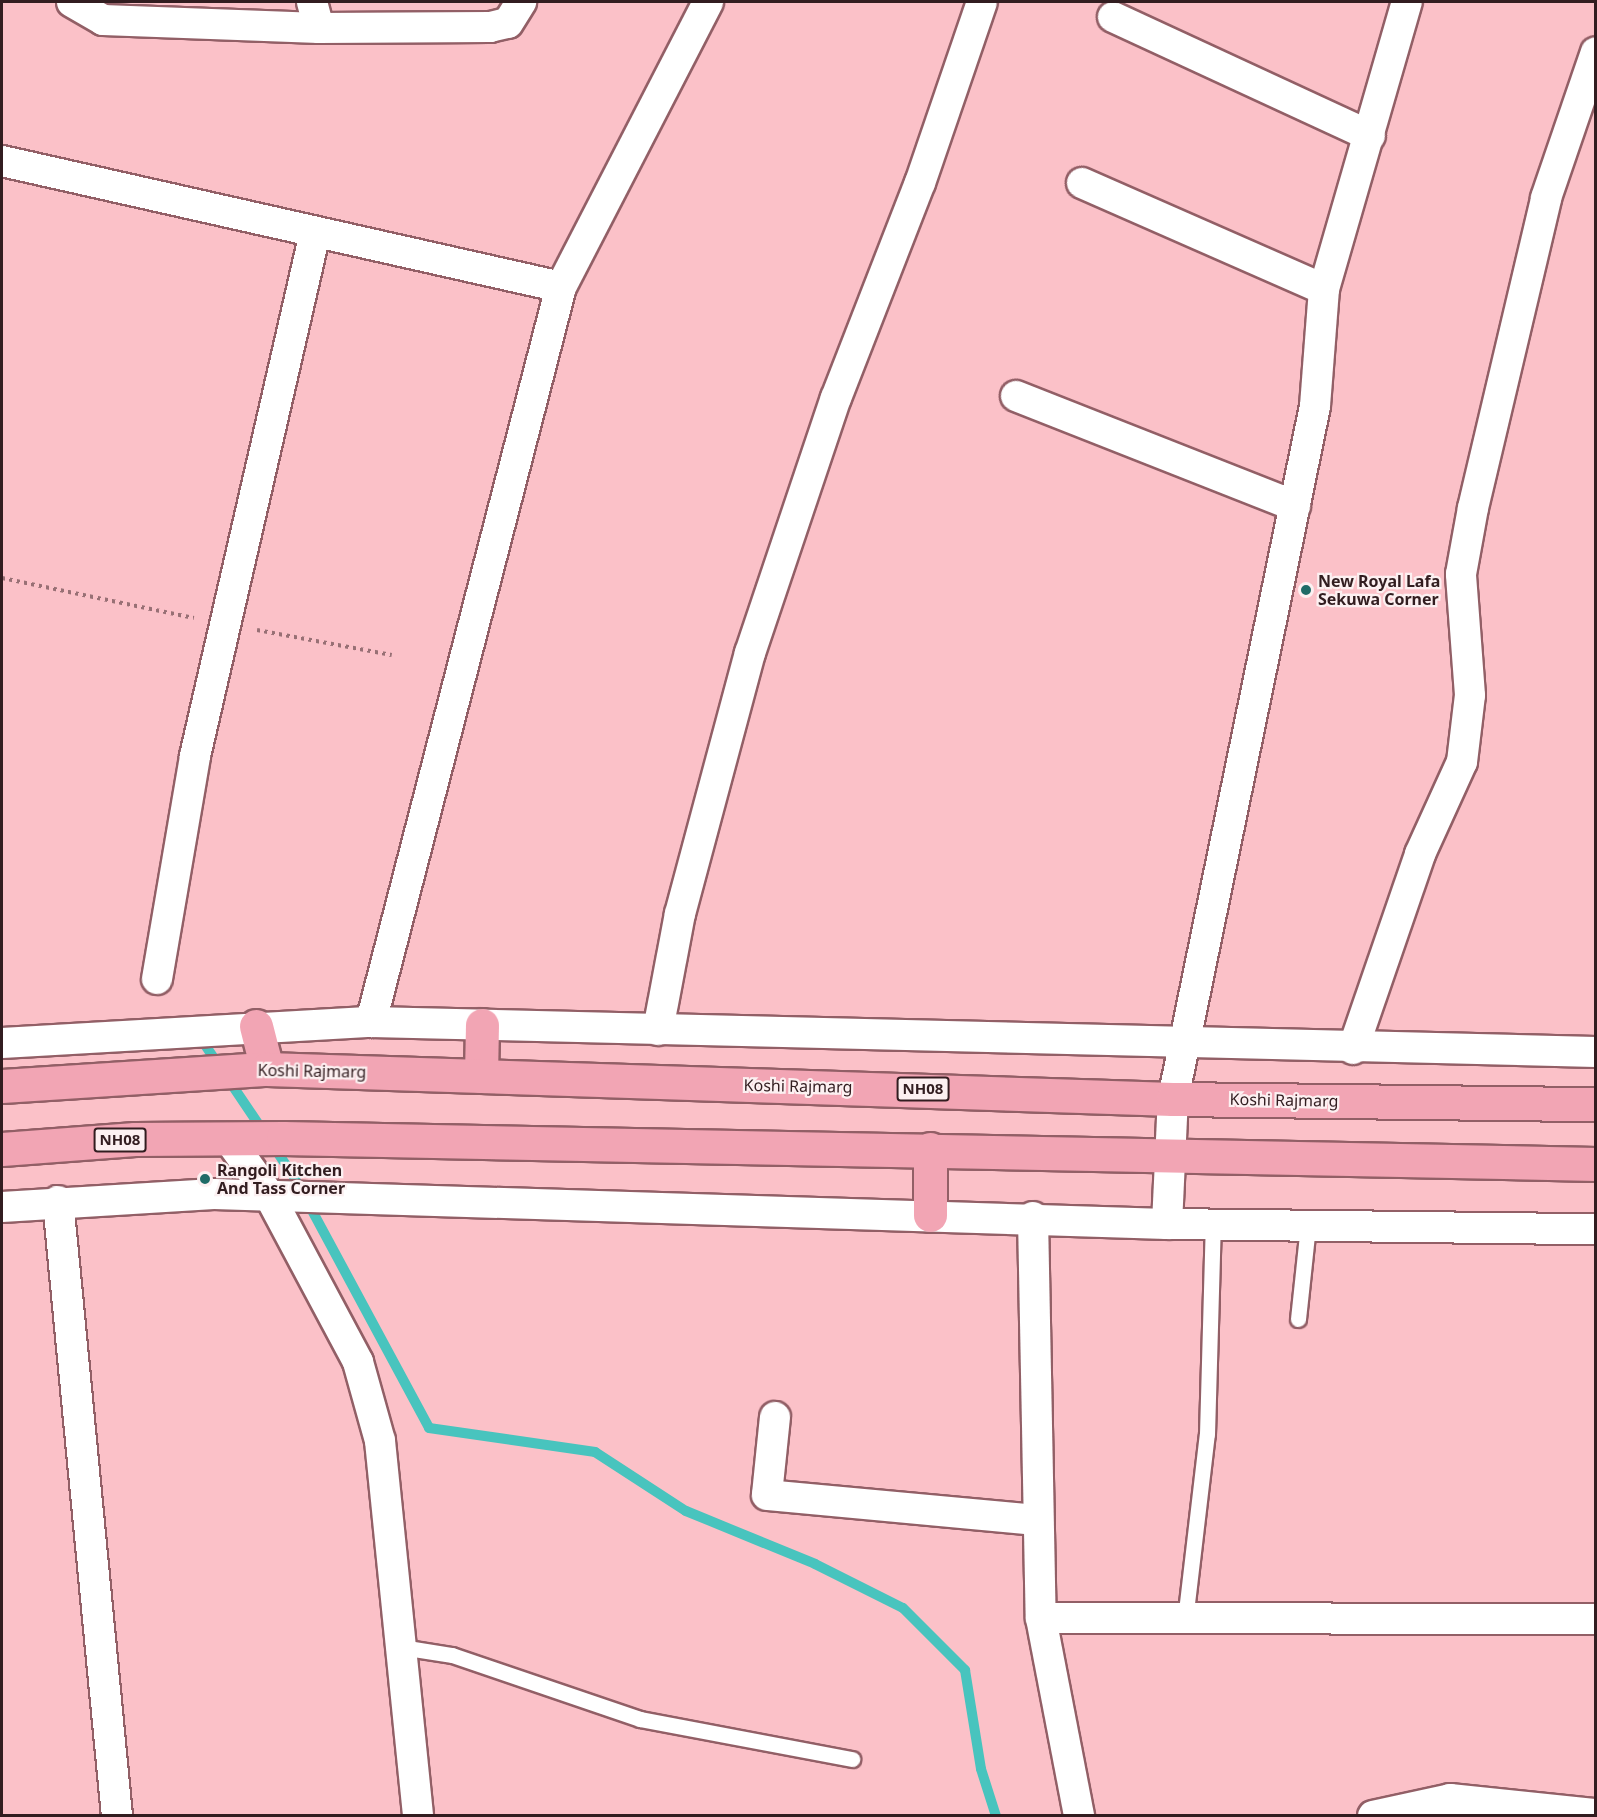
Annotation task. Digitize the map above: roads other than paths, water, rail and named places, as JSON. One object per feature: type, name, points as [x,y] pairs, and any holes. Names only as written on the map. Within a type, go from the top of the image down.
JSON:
[{"type":"main road","points":[[481,1077],[482,1025]]},
{"type":"main road","points":[[242,1026],[259,1070]]},
{"type":"main road","name":"Koshi Rajmarg","points":[[2,1086],[211,1070],[259,1070],[1173,1099],[1596,1104]]},
{"type":"main road","name":"NH08","points":[[2,1149],[233,1138],[283,1138],[930,1149],[1168,1159],[1596,1164]]},
{"type":"main road","points":[[930,1149],[930,1215]]},
{"type":"street","points":[[72,2],[104,20],[316,15],[490,27],[508,23],[521,2]]},
{"type":"street","points":[[372,1022],[561,287],[708,2]]},
{"type":"street","points":[[658,1030],[680,914],[750,653],[836,398],[920,183],[982,2]]},
{"type":"street","points":[[1167,1224],[1168,1159],[1173,1099],[1182,1045],[1315,406],[1324,289],[1407,2]]},
{"type":"street","points":[[1113,17],[1370,136]]},
{"type":"street","points":[[1353,1049],[1420,854],[1462,762],[1470,695],[1461,574],[1473,508],[1546,198],[1596,52]]},
{"type":"street","points":[[2,161],[561,287]]},
{"type":"street","points":[[1082,183],[1324,289]]},
{"type":"street","points":[[157,980],[195,756],[315,233]]},
{"type":"street","points":[[1017,396],[1295,506]]},
{"type":"street","points":[[2,1043],[170,1030],[372,1022],[1182,1045],[1596,1052]]},
{"type":"street","points":[[233,1138],[277,1195],[358,1362],[380,1441],[418,1815]]},
{"type":"street","points":[[2,1207],[58,1201],[323,1195],[1033,1217],[1167,1224],[1596,1229]]},
{"type":"street","points":[[58,1201],[117,1815]]},
{"type":"street","points":[[1033,1217],[1041,1618],[1079,1815]]},
{"type":"street","points":[[775,1417],[767,1495],[1038,1520]]},
{"type":"street","points":[[1041,1618],[1596,1620]]},
{"type":"street","points":[[1373,1815],[1450,1799],[1596,1814]]},
{"type":"lane","points":[[1185,1620],[1207,1434],[1213,1225]]},
{"type":"lane","points":[[1298,1319],[1308,1226]]},
{"type":"lane","points":[[401,1647],[452,1655],[640,1719],[852,1759]]},
{"type":"waterway","points":[[199,1036],[294,1177],[429,1428],[595,1452],[686,1511],[815,1564],[903,1608],[965,1670],[981,1769],[996,1816]]},
{"type":"place","name":"New Royal Lafa Sekuwa Corner","points":[[1306,590]]},
{"type":"place","name":"Rangoli Kitchen And Tass Corner","points":[[205,1179]]}]
